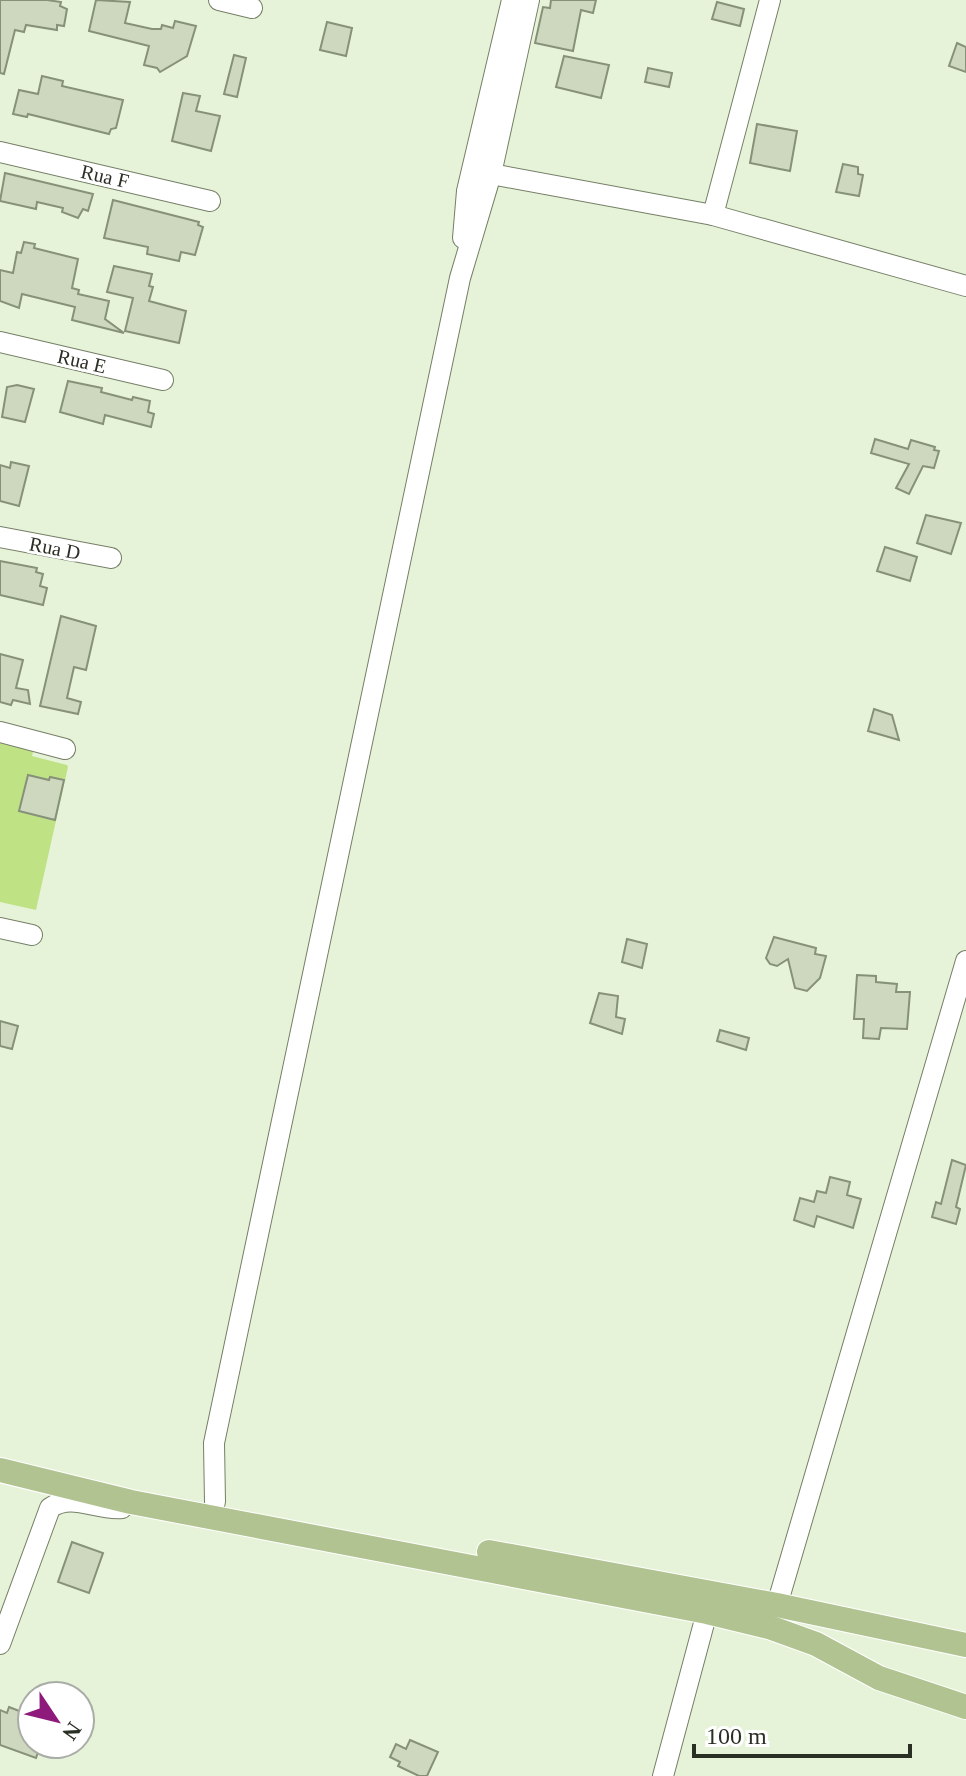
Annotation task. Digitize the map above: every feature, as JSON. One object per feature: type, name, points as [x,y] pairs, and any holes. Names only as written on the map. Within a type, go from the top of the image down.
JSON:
[{"type":"main road","points":[[0,1455],[66,1474],[777,1605],[966,1645]]},
{"type":"main road","points":[[0,1470],[131,1502],[707,1612],[769,1627],[816,1644],[879,1678],[966,1707]]},
{"type":"street","points":[[219,0],[252,8]]},
{"type":"street","points":[[460,278],[467,191],[512,0]]},
{"type":"street","points":[[215,1502],[214,1443],[460,278],[491,174],[529,0]]},
{"type":"street","points":[[713,215],[770,0]]},
{"type":"street","name":"Rua F","points":[[0,152],[210,201]]},
{"type":"street","points":[[491,174],[713,215],[966,286]]},
{"type":"street","name":"Rua E","points":[[0,342],[163,380]]},
{"type":"street","name":"Rua D","points":[[0,537],[111,558]]},
{"type":"street","points":[[0,732],[65,749]]},
{"type":"street","points":[[0,928],[32,935]]},
{"type":"street","points":[[777,1605],[966,961]]},
{"type":"street","points":[[0,1644],[50,1508],[59,1501],[70,1500],[109,1509],[121,1509],[131,1502]]},
{"type":"street","points":[[663,1776],[707,1612]]},
{"type":"green space","points":[[0,736],[35,744],[32,756],[68,767],[36,910],[0,902]]},
{"type":"building","points":[[0,0],[47,0],[61,2],[60,6],[67,9],[64,26],[57,25],[57,30],[26,25],[24,32],[15,30],[4,74],[0,73]]},
{"type":"building","points":[[96,0],[130,2],[125,23],[152,29],[161,29],[162,25],[173,28],[175,21],[196,26],[187,56],[160,72],[157,68],[144,65],[149,46],[89,31]]},
{"type":"building","points":[[551,0],[596,0],[593,13],[581,10],[573,51],[535,43],[543,7],[550,8]]},
{"type":"building","points":[[717,2],[744,9],[740,26],[712,19]]},
{"type":"building","points":[[327,22],[352,28],[346,56],[320,50]]},
{"type":"building","points":[[957,43],[966,47],[966,72],[949,66]]},
{"type":"building","points":[[234,55],[246,58],[237,97],[224,94]]},
{"type":"building","points":[[564,56],[609,65],[601,98],[556,87]]},
{"type":"building","points":[[648,68],[672,73],[669,87],[645,82]]},
{"type":"building","points":[[42,76],[63,81],[62,86],[123,100],[116,128],[111,129],[109,134],[28,114],[27,117],[13,114],[19,90],[38,94]]},
{"type":"building","points":[[183,93],[200,96],[196,111],[220,116],[211,151],[172,141]]},
{"type":"building","points":[[757,124],[797,131],[790,171],[750,163]]},
{"type":"building","points":[[843,164],[858,167],[858,174],[863,175],[859,196],[836,192]]},
{"type":"building","points":[[5,173],[93,194],[88,211],[83,209],[78,218],[62,212],[63,208],[37,202],[36,209],[0,201]]},
{"type":"building","points":[[113,200],[199,222],[198,225],[203,227],[195,255],[181,252],[179,261],[147,254],[148,247],[104,238]]},
{"type":"building","points":[[24,242],[35,244],[34,248],[78,259],[72,288],[79,290],[78,294],[109,301],[105,319],[124,333],[72,320],[75,307],[22,294],[19,308],[0,301],[0,270],[13,273],[17,252],[21,253]]},
{"type":"building","points":[[114,266],[152,274],[149,286],[153,287],[149,301],[186,311],[179,343],[125,331],[133,298],[107,292]]},
{"type":"building","points":[[68,381],[102,388],[101,392],[132,400],[133,397],[150,401],[148,412],[154,414],[151,427],[105,415],[103,424],[60,412]]},
{"type":"building","points":[[17,385],[34,389],[25,422],[2,417],[7,387]]},
{"type":"building","points":[[875,439],[908,449],[911,440],[935,447],[934,450],[939,451],[934,468],[923,466],[909,494],[896,488],[909,464],[871,453]]},
{"type":"building","points":[[11,462],[29,466],[19,506],[0,501],[0,465],[10,468]]},
{"type":"building","points":[[926,515],[961,523],[951,554],[917,543]]},
{"type":"building","points":[[885,547],[917,557],[910,581],[877,571]]},
{"type":"building","points":[[0,561],[37,568],[36,572],[43,574],[40,586],[47,588],[43,605],[0,595]]},
{"type":"building","points":[[61,616],[96,626],[86,670],[74,667],[67,698],[81,702],[78,714],[40,706]]},
{"type":"building","points":[[0,654],[23,660],[16,688],[28,690],[30,704],[13,700],[11,705],[0,702]]},
{"type":"building","points":[[874,709],[892,715],[899,740],[868,731]]},
{"type":"building","points":[[28,775],[64,780],[55,820],[19,811]]},
{"type":"building","points":[[774,937],[816,948],[815,954],[826,956],[820,978],[807,991],[795,988],[788,959],[777,966],[770,964],[766,958]]},
{"type":"building","points":[[627,939],[647,944],[642,968],[622,962]]},
{"type":"building","points":[[857,975],[876,976],[876,982],[897,984],[896,992],[910,992],[907,1029],[881,1028],[879,1039],[863,1038],[864,1019],[854,1019]]},
{"type":"building","points":[[599,993],[618,996],[616,1017],[625,1019],[622,1034],[590,1023]]},
{"type":"building","points":[[0,1021],[18,1026],[12,1049],[0,1046]]},
{"type":"building","points":[[720,1030],[749,1038],[746,1050],[717,1041]]},
{"type":"building","points":[[952,1160],[966,1165],[956,1207],[960,1209],[956,1224],[932,1217],[936,1202],[941,1204]]},
{"type":"building","points":[[830,1177],[850,1182],[847,1195],[861,1199],[853,1228],[817,1216],[814,1227],[794,1220],[800,1198],[814,1202],[817,1191],[826,1193]]},
{"type":"building","points":[[72,1542],[103,1553],[89,1593],[58,1582]]},
{"type":"building","points":[[9,1707],[16,1710],[16,1751],[0,1745],[0,1710],[7,1713]]},
{"type":"building","points":[[410,1740],[438,1752],[427,1776],[419,1776],[398,1766],[400,1762],[390,1757],[396,1744],[406,1749]]}]
